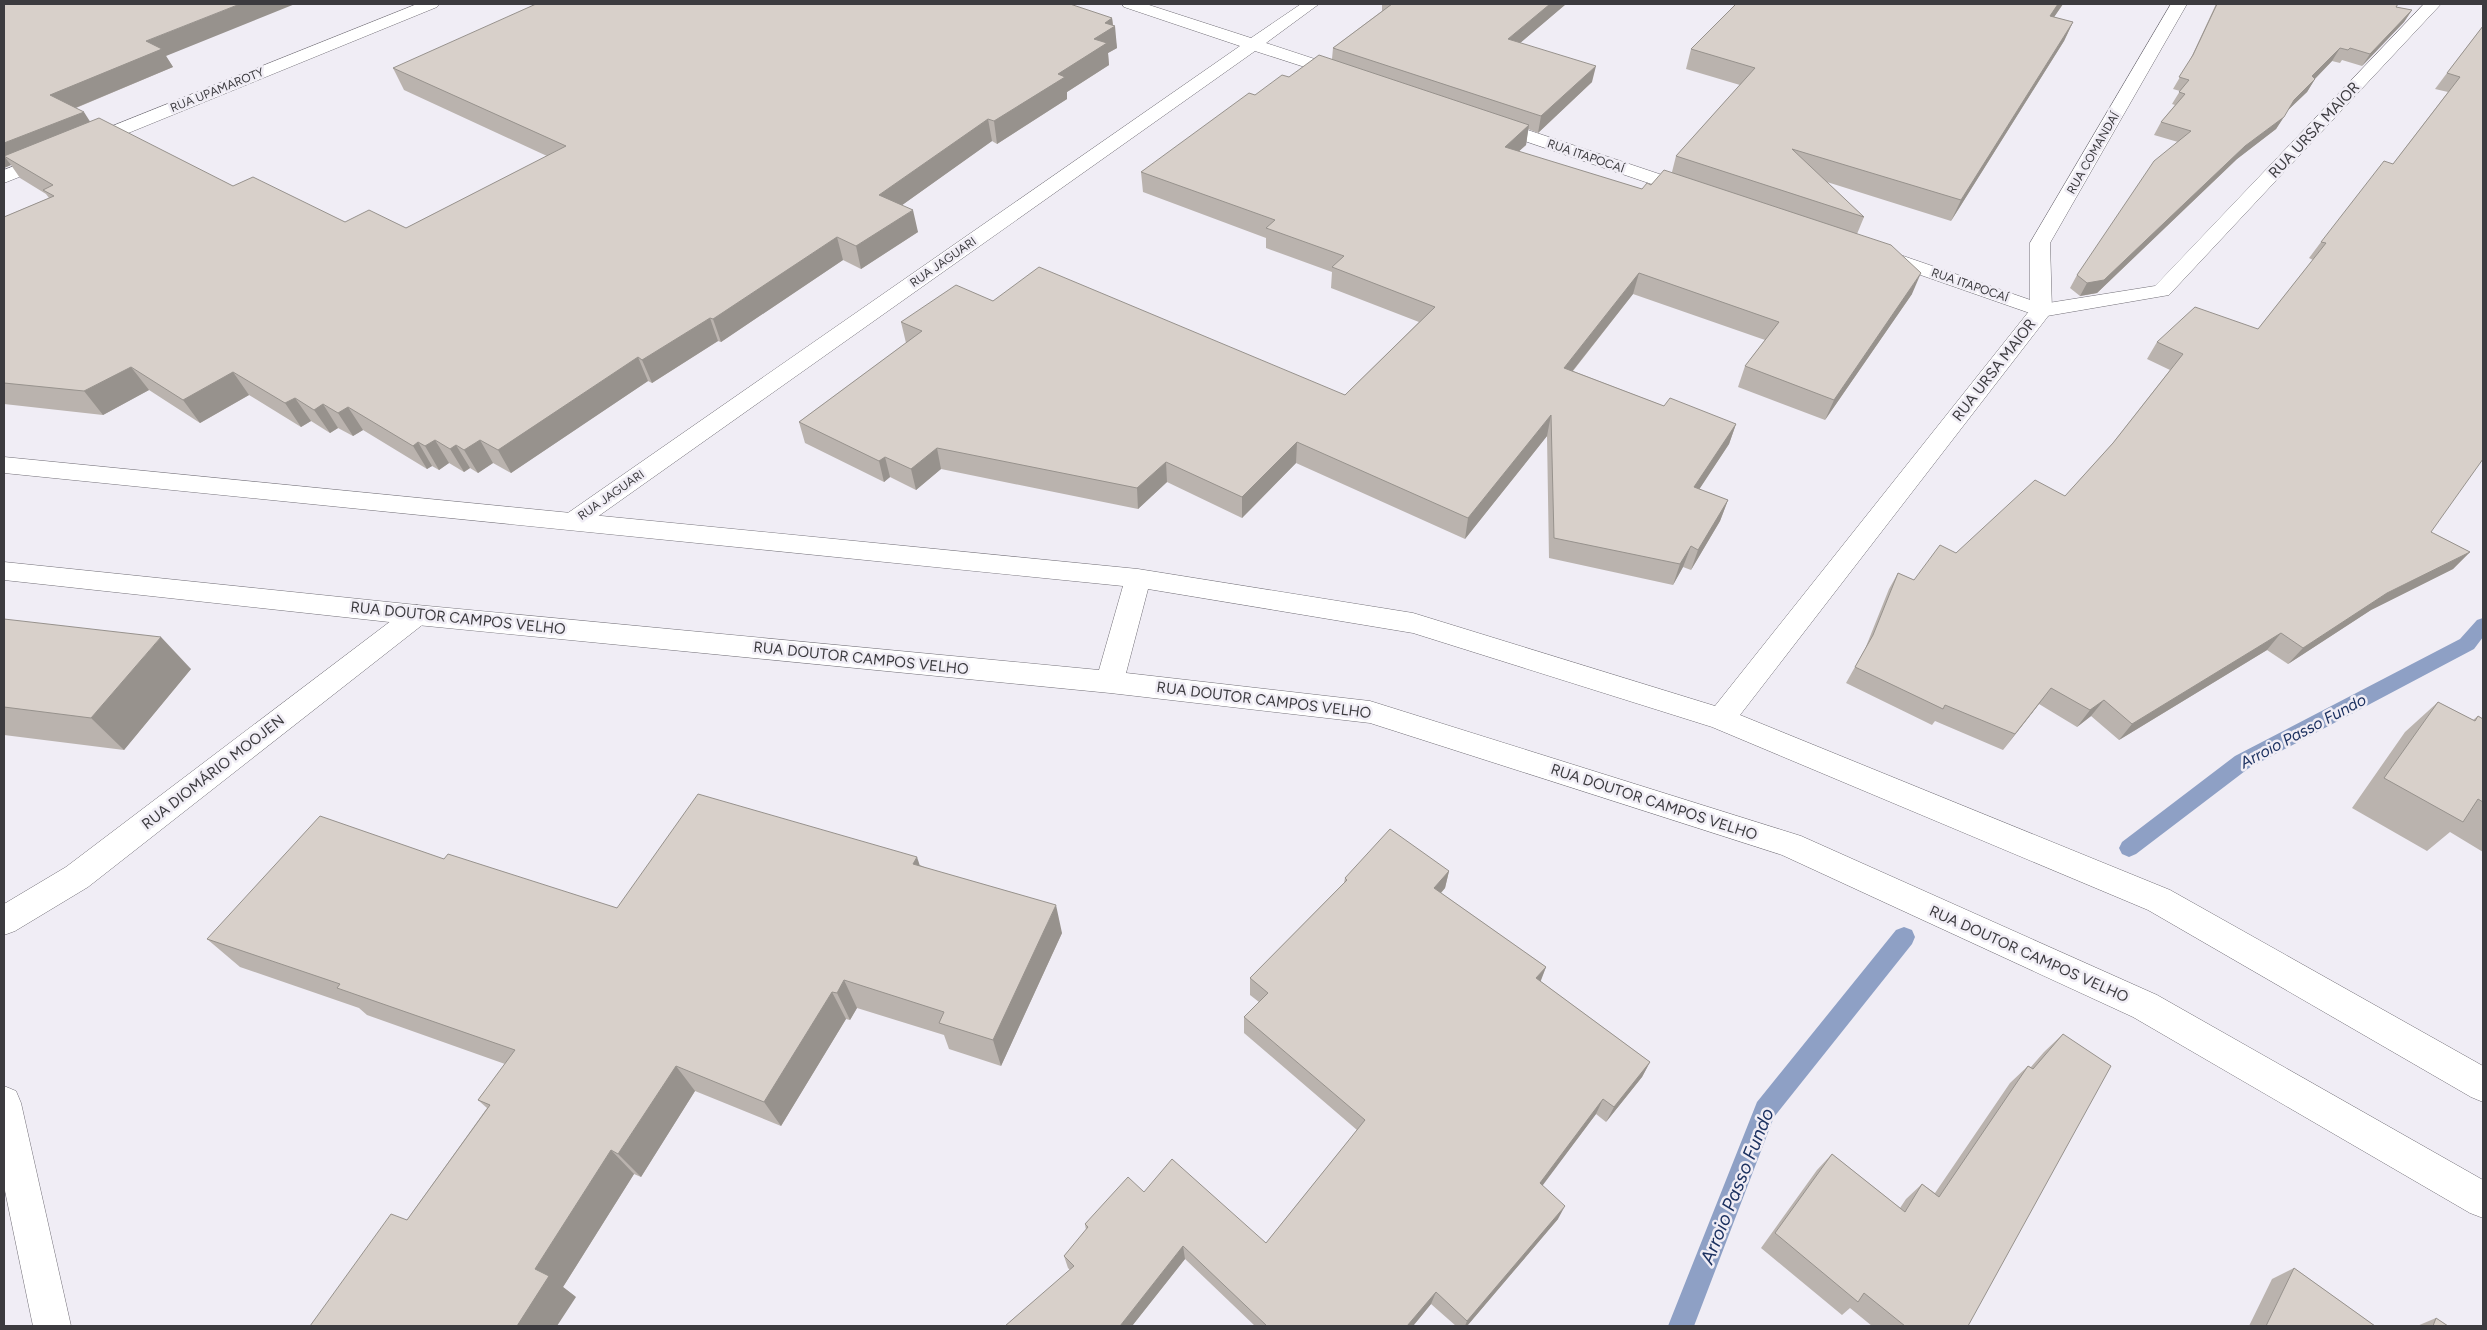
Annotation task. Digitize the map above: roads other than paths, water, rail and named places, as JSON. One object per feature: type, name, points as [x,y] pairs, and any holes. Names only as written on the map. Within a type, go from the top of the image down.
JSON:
[{"type":"street","name":"RUA UPAMAROTY","points":[[4,177],[431,4]]},
{"type":"street","points":[[1130,4],[1366,82]]},
{"type":"street","name":"RUA JAGUARI","points":[[574,521],[1311,4]]},
{"type":"street","name":"RUA COMANDAÍ","points":[[2041,311],[2040,243],[2179,4]]},
{"type":"street","name":"RUA URSA MAIOR","points":[[1721,719],[2041,311],[2162,291],[2433,4]]},
{"type":"street","name":"RUA ITAPOCAÍ","points":[[1480,120],[1706,196]]},
{"type":"street","name":"RUA ITAPOCAÍ","points":[[1866,250],[2041,311]]},
{"type":"street","points":[[4,465],[1138,578],[1413,622],[1721,719],[2159,900],[2483,1085]]},
{"type":"street","name":"RUA DOUTOR CAMPOS VELHO","points":[[4,571],[417,615],[1110,682],[1370,712],[1790,846],[2146,1006],[2483,1200]]},
{"type":"street","points":[[1110,682],[1138,578]]},
{"type":"street","name":"RUA DIOMÁRIO MOOJEN","points":[[4,920],[77,877],[417,615]]},
{"type":"street","points":[[4,1103],[52,1326]]},
{"type":"waterway","name":"Arroio Passo Fundo","points":[[2129,848],[2242,762],[2467,644],[2483,625]]},
{"type":"waterway","name":"Arroio Passo Fundo","points":[[1681,1326],[1765,1110],[1904,937]]}]
